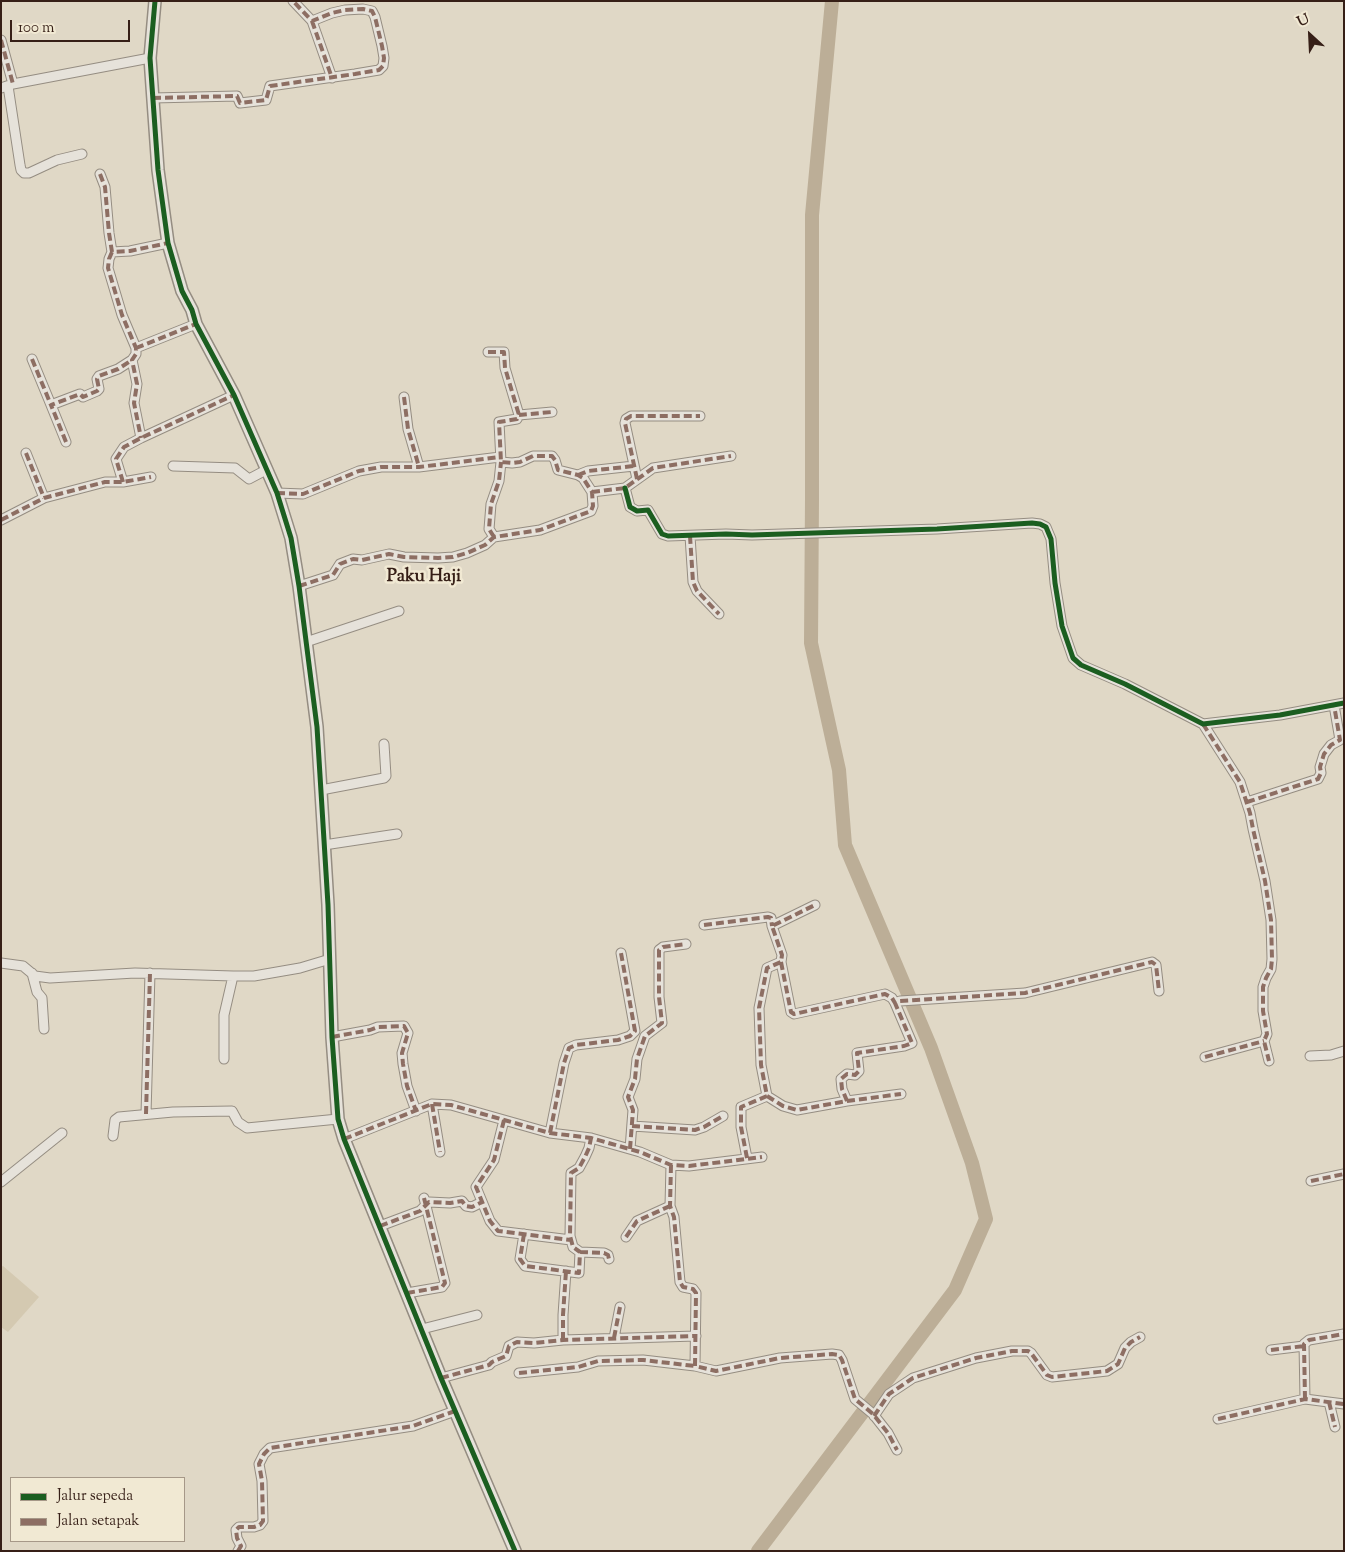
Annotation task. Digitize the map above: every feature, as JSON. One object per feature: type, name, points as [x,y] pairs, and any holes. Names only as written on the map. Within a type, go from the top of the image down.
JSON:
[{"type":"street","points":[[156,1],[150,58],[158,170],[168,243],[182,291],[192,310],[196,324],[234,395],[277,493],[291,538],[299,586],[317,727],[330,959],[332,1037],[338,1119],[344,1139],[441,1378],[514,1551]]},
{"type":"street","points":[[293,1],[312,21],[332,78]]},
{"type":"street","points":[[153,98],[237,96],[240,102],[266,100],[270,86],[379,70],[384,66],[384,58],[372,11],[363,9],[332,13],[312,21]]},
{"type":"street","points":[[1,40],[20,165],[24,173],[29,173],[57,160],[82,154]]},
{"type":"street","points":[[8,86],[150,58]]},
{"type":"street","points":[[51,405],[80,394],[83,397],[97,391],[99,389],[97,379],[99,376],[118,369],[132,360],[136,354],[136,348],[122,315],[108,268],[108,259],[112,252],[105,187],[100,174]]},
{"type":"street","points":[[112,252],[130,251],[168,243]]},
{"type":"street","points":[[136,348],[196,324]]},
{"type":"street","points":[[488,352],[504,352],[505,368],[519,415]]},
{"type":"street","points":[[32,359],[66,442]]},
{"type":"street","points":[[132,360],[137,384],[134,403],[141,438]]},
{"type":"street","points":[[123,482],[116,459],[124,448],[141,438],[234,395]]},
{"type":"street","points":[[404,397],[408,429],[419,466]]},
{"type":"street","points":[[494,537],[489,528],[491,504],[499,481],[501,459],[499,422],[517,419],[519,415],[552,412]]},
{"type":"street","points":[[637,479],[625,423],[628,417],[700,416]]},
{"type":"street","points":[[26,453],[44,498]]},
{"type":"street","points":[[277,493],[303,494],[359,471],[381,467],[419,466],[501,459],[512,463],[534,456],[549,455],[554,457],[558,470],[583,478],[592,492],[593,506],[589,512],[540,530],[494,537],[485,545],[453,557],[404,557],[389,554],[362,560],[352,559],[340,564],[333,576],[299,586]]},
{"type":"street","points":[[592,492],[625,488],[653,468],[731,456]]},
{"type":"street","points":[[173,466],[235,468],[249,479],[266,470]]},
{"type":"street","points":[[578,475],[588,471],[634,466]]},
{"type":"street","points":[[1,520],[44,498],[106,482],[123,482],[151,477]]},
{"type":"street","points":[[625,488],[630,507],[637,511],[648,510],[662,534],[668,536],[937,529],[1032,523],[1046,527],[1049,532],[1058,609],[1073,658],[1081,665],[1125,684],[1203,724],[1240,782],[1247,802],[1265,881],[1271,920],[1271,969],[1263,988],[1263,1011],[1267,1034],[1264,1041],[1269,1061]]},
{"type":"street","points":[[690,536],[693,582],[697,591],[719,614]]},
{"type":"street","points":[[306,642],[399,611]]},
{"type":"street","points":[[1203,724],[1280,715],[1344,703]]},
{"type":"street","points":[[1247,802],[1318,779],[1321,773],[1320,767],[1324,754],[1331,745],[1340,740],[1334,705]]},
{"type":"street","points":[[321,790],[384,778],[386,776],[384,744]]},
{"type":"street","points":[[324,845],[397,834]]},
{"type":"street","points":[[772,926],[815,905]]},
{"type":"street","points":[[704,925],[768,917],[772,919],[772,926],[782,955],[781,962],[791,1012],[794,1014],[885,994],[898,1002],[912,1043],[857,1054],[859,1071],[855,1075],[847,1074],[841,1079],[842,1089],[847,1101]]},
{"type":"street","points":[[630,1149],[632,1109],[628,1097],[635,1079],[637,1059],[645,1036],[662,1023],[659,997],[659,950],[663,946],[686,944]]},
{"type":"street","points":[[621,953],[635,1029],[630,1036]]},
{"type":"street","points":[[1,963],[23,966],[40,978],[113,973],[254,976],[300,968],[330,959]]},
{"type":"street","points":[[781,962],[767,968],[759,1008],[761,1065],[767,1096],[783,1106],[797,1110],[901,1094]]},
{"type":"street","points":[[898,1002],[1025,993],[1152,962],[1156,965],[1159,991]]},
{"type":"street","points":[[32,972],[37,992],[42,998],[44,1029]]},
{"type":"street","points":[[146,1114],[150,973]]},
{"type":"street","points":[[224,1059],[224,1015],[233,976]]},
{"type":"street","points":[[332,1037],[378,1027],[404,1026],[408,1033],[402,1053],[403,1064],[407,1086],[416,1110]]},
{"type":"street","points":[[550,1133],[564,1063],[569,1048],[576,1045],[618,1040],[630,1036],[645,1036]]},
{"type":"street","points":[[1204,1057],[1264,1041]]},
{"type":"street","points":[[1310,1056],[1331,1055],[1344,1051]]},
{"type":"street","points":[[747,1158],[741,1127],[740,1109],[743,1105],[767,1096]]},
{"type":"street","points":[[432,1104],[440,1152]]},
{"type":"street","points":[[344,1139],[416,1110],[421,1110],[432,1104],[450,1105],[550,1133],[591,1138],[630,1149],[671,1165],[688,1166],[762,1157]]},
{"type":"street","points":[[113,1136],[114,1123],[117,1118],[146,1114],[229,1110],[234,1113],[241,1125],[247,1128],[338,1119]]},
{"type":"street","points":[[632,1126],[695,1130],[723,1116]]},
{"type":"street","points":[[504,1120],[494,1160],[477,1184],[477,1191],[490,1221],[498,1230],[571,1240]]},
{"type":"street","points":[[1,1182],[62,1134]]},
{"type":"street","points":[[591,1138],[589,1148],[579,1168],[571,1173],[571,1240],[573,1247],[580,1252],[604,1252],[608,1254],[609,1259]]},
{"type":"street","points":[[671,1165],[670,1206],[675,1226],[680,1282],[683,1287],[693,1289],[696,1293],[695,1366]]},
{"type":"street","points":[[1311,1181],[1344,1174]]},
{"type":"street","points":[[424,1202],[450,1203],[462,1201],[466,1206],[472,1207],[482,1202]]},
{"type":"street","points":[[380,1226],[420,1211],[424,1202]]},
{"type":"street","points":[[407,1293],[442,1287],[445,1283],[424,1202]]},
{"type":"street","points":[[626,1237],[636,1221],[670,1206]]},
{"type":"street","points":[[524,1234],[520,1259],[525,1266],[579,1273],[580,1252]]},
{"type":"street","points":[[563,1340],[562,1315],[566,1271]]},
{"type":"street","points":[[614,1338],[620,1308]]},
{"type":"street","points":[[422,1329],[478,1315]]},
{"type":"street","points":[[1304,1399],[1304,1346],[1309,1340],[1344,1334]]},
{"type":"street","points":[[441,1378],[489,1365],[506,1356],[508,1348],[512,1343],[696,1336]]},
{"type":"street","points":[[874,1415],[889,1394],[913,1378],[976,1358],[1012,1351],[1028,1352],[1031,1353],[1047,1375],[1107,1371],[1118,1364],[1125,1348],[1140,1337]]},
{"type":"street","points":[[1271,1350],[1304,1346]]},
{"type":"street","points":[[519,1373],[578,1367],[598,1361],[642,1360],[695,1366],[716,1371],[780,1358],[832,1354],[839,1356],[846,1369],[856,1399],[874,1415],[897,1450]]},
{"type":"street","points":[[1218,1419],[1304,1399],[1344,1404]]},
{"type":"street","points":[[1329,1402],[1335,1427]]},
{"type":"street","points":[[238,1551],[240,1546],[236,1530],[239,1527],[260,1525],[263,1521],[262,1481],[259,1464],[264,1454],[270,1448],[413,1426],[455,1410]]},
{"type":"shaded area","points":[[3,1266],[39,1297],[8,1332],[1,1327],[1,1267]]},
{"type":"waterway","points":[[758,1551],[955,1290],[986,1219],[972,1163],[931,1048],[845,845],[839,770],[811,643],[812,215],[832,1]]},
{"type":"marked path","points":[[153,98],[237,96],[240,103],[266,100],[270,86],[379,70],[383,66],[382,46],[372,11],[363,9],[345,10],[312,21],[293,1]]},
{"type":"marked path","points":[[312,21],[332,78]]},
{"type":"marked path","points":[[1,40],[13,84]]},
{"type":"marked path","points":[[100,174],[105,187],[112,252],[130,251],[168,243]]},
{"type":"marked path","points":[[112,252],[108,268],[122,315],[136,348],[136,354],[132,360],[137,384],[134,403],[141,438]]},
{"type":"marked path","points":[[136,348],[196,324]]},
{"type":"marked path","points":[[488,352],[504,352],[505,368],[519,415]]},
{"type":"marked path","points":[[32,359],[51,405]]},
{"type":"marked path","points":[[66,442],[51,405],[80,394],[83,397],[97,391],[99,389],[97,379],[99,376],[118,369],[132,360]]},
{"type":"marked path","points":[[123,482],[116,459],[124,447],[234,395]]},
{"type":"marked path","points":[[404,397],[408,429],[419,467]]},
{"type":"marked path","points":[[299,586],[333,575],[340,564],[353,559],[362,560],[389,554],[404,557],[453,557],[485,545],[494,537],[540,530],[591,511],[593,506],[592,492],[583,478],[558,470],[552,456],[533,456],[520,462],[512,463],[501,462],[499,422],[517,419],[519,415],[552,412]]},
{"type":"marked path","points":[[637,479],[625,423],[626,419],[631,416],[700,416]]},
{"type":"marked path","points":[[26,453],[44,498]]},
{"type":"marked path","points":[[592,492],[625,488],[653,468],[731,456]]},
{"type":"marked path","points":[[277,493],[303,494],[359,471],[381,467],[419,467],[500,457]]},
{"type":"marked path","points":[[494,537],[489,529],[491,504],[499,481],[501,462]]},
{"type":"marked path","points":[[578,475],[588,471],[634,466]]},
{"type":"marked path","points":[[1,520],[44,498],[105,482],[123,482],[151,477]]},
{"type":"marked path","points":[[690,536],[693,582],[697,591],[719,614]]},
{"type":"marked path","points":[[1247,802],[1318,779],[1321,773],[1320,767],[1324,754],[1331,745],[1340,740],[1334,705]]},
{"type":"marked path","points":[[1203,724],[1240,782],[1250,813],[1265,881],[1271,920],[1272,959],[1271,969],[1263,987],[1263,1011],[1267,1034],[1264,1041],[1269,1061]]},
{"type":"marked path","points":[[747,1158],[741,1127],[741,1107],[767,1096],[761,1065],[759,1008],[767,968],[781,962],[782,955],[772,926],[815,905]]},
{"type":"marked path","points":[[704,925],[768,917],[771,918],[772,926]]},
{"type":"marked path","points":[[630,1149],[633,1110],[628,1097],[635,1079],[637,1059],[645,1036],[662,1023],[659,997],[659,950],[663,947],[686,944]]},
{"type":"marked path","points":[[550,1133],[564,1063],[569,1048],[576,1045],[618,1040],[630,1036],[635,1031],[621,953]]},
{"type":"marked path","points":[[781,962],[791,1012],[794,1014],[885,994],[892,998],[895,1003]]},
{"type":"marked path","points":[[767,1096],[783,1106],[797,1110],[847,1101],[842,1089],[841,1079],[847,1074],[855,1075],[859,1071],[857,1053],[904,1046],[912,1043],[895,1003],[900,1001],[1025,993],[1152,962],[1156,965],[1159,991]]},
{"type":"marked path","points":[[146,1114],[150,973]]},
{"type":"marked path","points":[[332,1037],[378,1027],[404,1026],[408,1033],[402,1053],[403,1064],[407,1086],[416,1111]]},
{"type":"marked path","points":[[1205,1057],[1264,1041]]},
{"type":"marked path","points":[[847,1101],[901,1094]]},
{"type":"marked path","points":[[432,1104],[440,1152]]},
{"type":"marked path","points":[[344,1139],[432,1104],[451,1105],[550,1133],[591,1138],[640,1152],[671,1165],[689,1166],[762,1157]]},
{"type":"marked path","points":[[632,1126],[695,1130],[723,1116]]},
{"type":"marked path","points":[[504,1120],[494,1160],[476,1187],[490,1221],[498,1231],[571,1240]]},
{"type":"marked path","points":[[524,1234],[520,1259],[525,1266],[579,1273],[580,1252],[573,1247],[570,1236],[571,1173],[579,1168],[589,1148],[591,1138]]},
{"type":"marked path","points":[[671,1165],[670,1206],[674,1217],[680,1282],[683,1287],[693,1289],[696,1293],[695,1366],[716,1371],[780,1358],[839,1355],[855,1399],[873,1414],[888,1433],[897,1450]]},
{"type":"marked path","points":[[1311,1181],[1344,1174]]},
{"type":"marked path","points":[[407,1293],[442,1287],[445,1283],[424,1198]]},
{"type":"marked path","points":[[380,1226],[420,1211],[429,1202],[450,1203],[462,1201],[466,1206],[472,1207],[482,1202]]},
{"type":"marked path","points":[[626,1237],[637,1221],[670,1206]]},
{"type":"marked path","points":[[580,1252],[604,1253],[608,1255],[609,1259]]},
{"type":"marked path","points":[[563,1340],[566,1271]]},
{"type":"marked path","points":[[614,1338],[620,1307]]},
{"type":"marked path","points":[[1305,1399],[1304,1344],[1309,1340],[1344,1334]]},
{"type":"marked path","points":[[441,1378],[489,1365],[506,1356],[509,1346],[517,1342],[534,1343],[563,1340],[696,1336]]},
{"type":"marked path","points":[[874,1416],[889,1394],[913,1378],[976,1358],[1012,1351],[1028,1351],[1047,1375],[1052,1377],[1107,1371],[1118,1364],[1125,1348],[1140,1337]]},
{"type":"marked path","points":[[1271,1350],[1304,1346]]},
{"type":"marked path","points":[[519,1373],[578,1367],[598,1361],[643,1360],[695,1366]]},
{"type":"marked path","points":[[1218,1419],[1305,1399],[1344,1404]]},
{"type":"marked path","points":[[1329,1402],[1335,1427]]},
{"type":"marked path","points":[[238,1551],[241,1546],[236,1530],[239,1527],[254,1527],[260,1525],[263,1521],[262,1481],[259,1464],[264,1454],[270,1448],[413,1426],[455,1411]]},
{"type":"cycle path","points":[[155,1],[150,58],[158,170],[168,243],[182,291],[192,310],[196,324],[234,395],[277,493],[291,538],[299,586],[317,727],[328,905],[332,1037],[338,1119],[344,1139],[441,1378],[515,1551]]},
{"type":"cycle path","points":[[625,488],[630,507],[637,511],[648,510],[662,534],[668,536],[752,535],[1040,524],[1046,527],[1051,539],[1055,583],[1062,626],[1073,658],[1081,665],[1125,684],[1203,724],[1280,715],[1344,703]]},
{"type":"district","name":"Paku Haji","points":[[424,578]]}]
